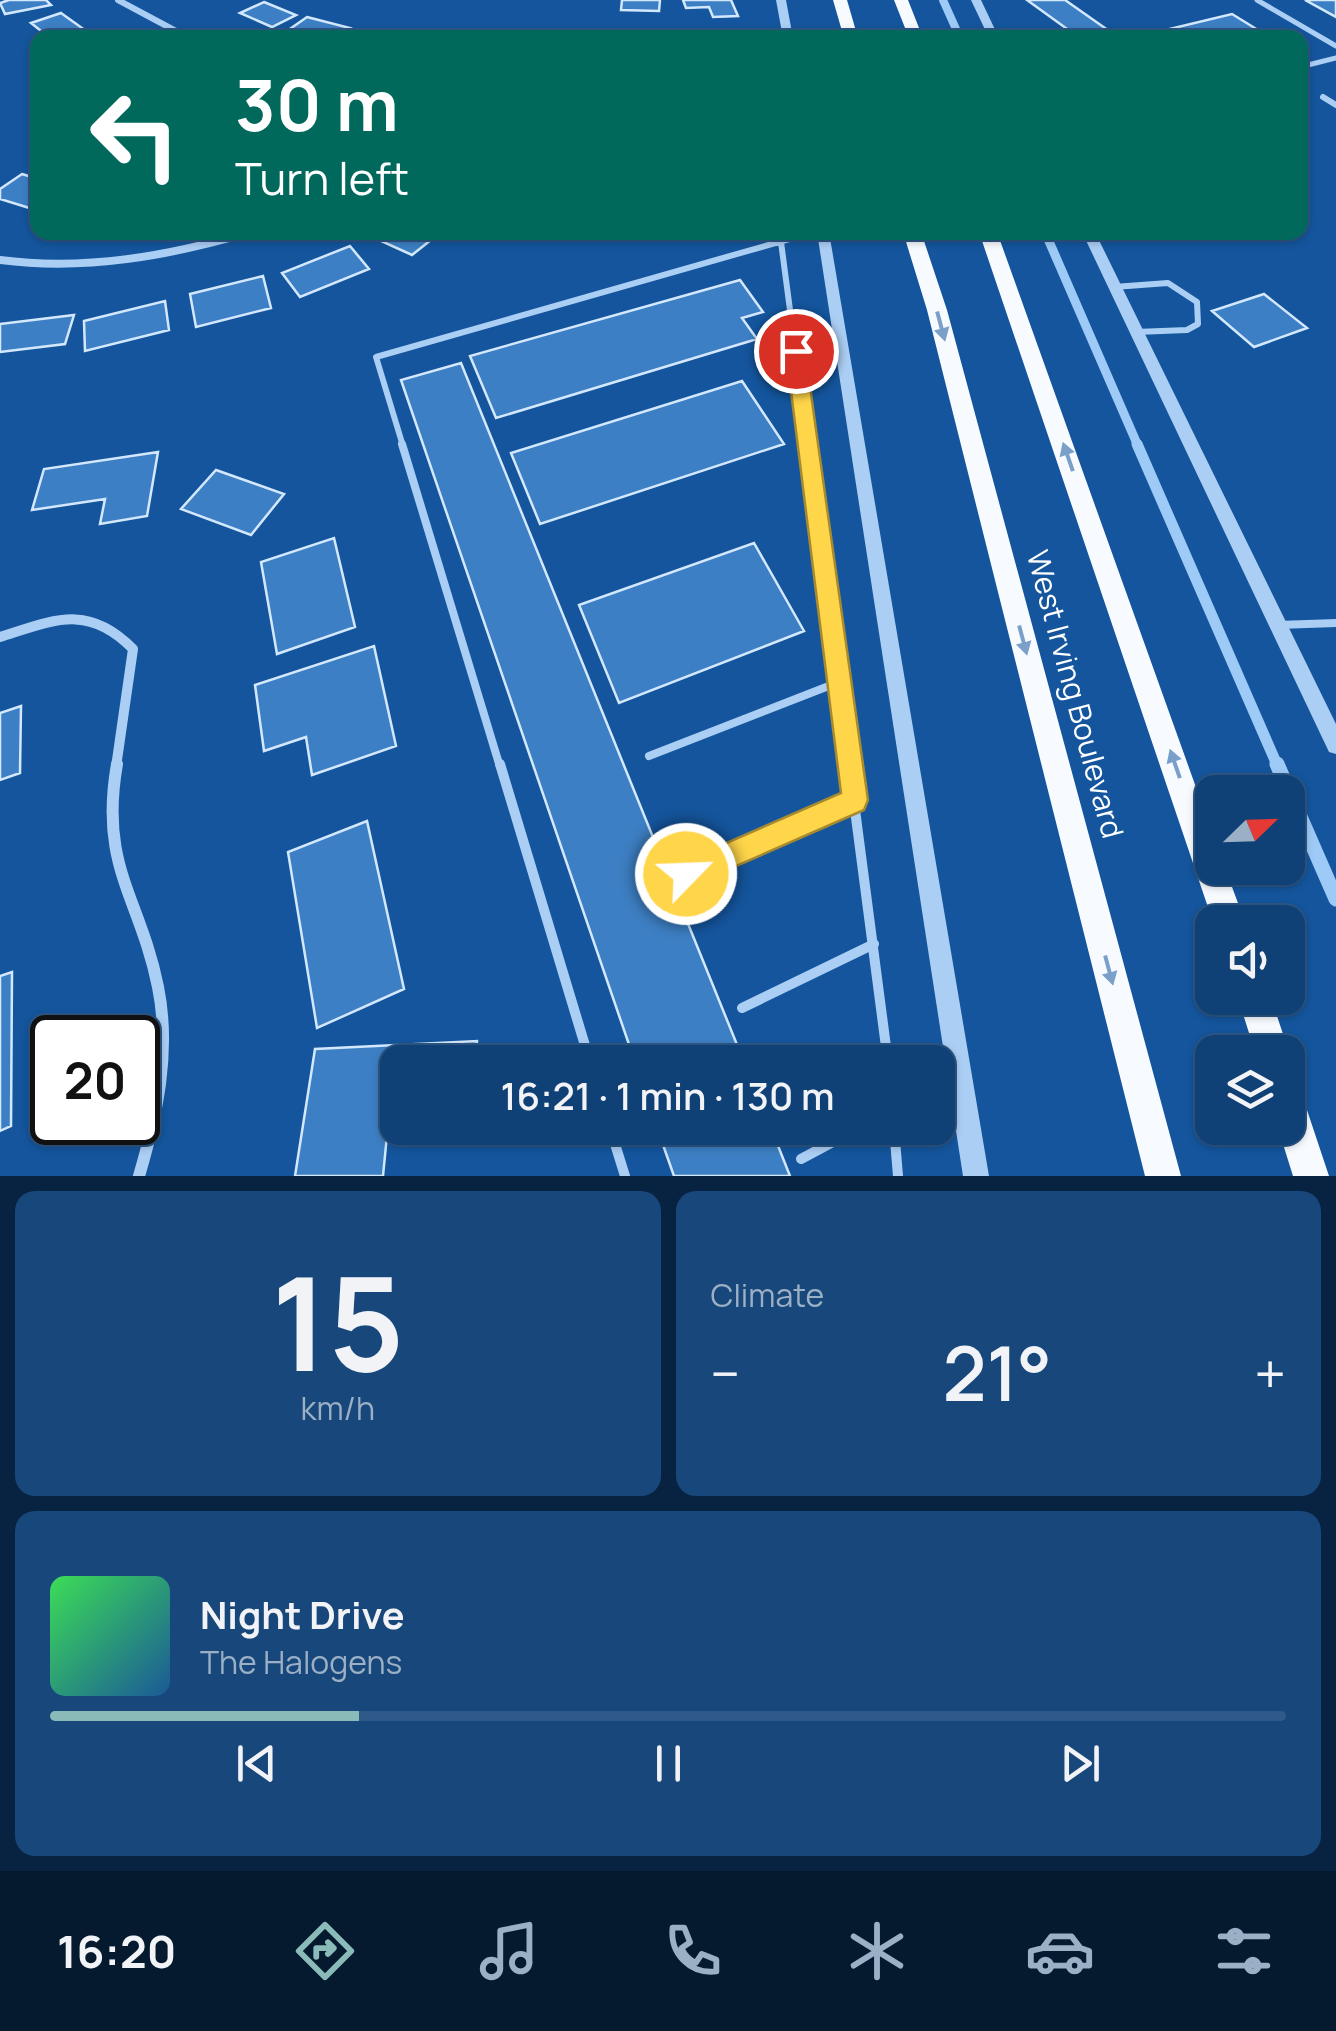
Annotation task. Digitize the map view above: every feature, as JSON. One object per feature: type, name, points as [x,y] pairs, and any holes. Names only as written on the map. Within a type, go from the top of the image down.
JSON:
[{"type":"main road","points":[[840,0],[849,30]]},
{"type":"main road","points":[[901,0],[913,30]]},
{"type":"main road","name":"West Irving Boulevard","points":[[915,240],[937,310],[1163,1176]]},
{"type":"main road","name":"West Irving Boulevard","points":[[991,240],[1223,905]]},
{"type":"main road","points":[[1302,1145],[1311,1176]]},
{"type":"street","points":[[118,0],[174,30]]},
{"type":"street","points":[[781,0],[787,30]]},
{"type":"street","points":[[976,0],[990,30]]},
{"type":"street","points":[[1323,97],[1336,105]]},
{"type":"street","points":[[0,260],[64,264],[125,259],[214,240]]},
{"type":"street","points":[[825,240],[976,1176]]},
{"type":"street","points":[[1092,240],[1336,745]]},
{"type":"street","points":[[0,637],[82,617],[113,625],[133,649],[132,691],[111,808],[113,848],[158,986],[163,1061],[155,1124],[139,1176]]},
{"type":"lane","points":[[1257,0],[1336,46]]},
{"type":"lane","points":[[1308,65],[1336,58]]},
{"type":"lane","points":[[585,1045],[376,357],[788,240]]},
{"type":"lane","points":[[782,242],[886,1045]]},
{"type":"lane","points":[[1114,287],[1168,283],[1197,302],[1198,324],[1187,330],[1136,332]]},
{"type":"lane","points":[[1278,626],[1336,623]]},
{"type":"lane","points":[[649,756],[839,682]]},
{"type":"lane","points":[[686,874],[855,800]]},
{"type":"lane","points":[[742,1008],[874,944]]},
{"type":"lane","points":[[615,1145],[625,1176]]},
{"type":"lane","points":[[801,1159],[827,1145]]},
{"type":"lane","points":[[895,1145],[898,1176]]},
{"type":"building","points":[[46,0],[51,5],[5,14],[0,3]]},
{"type":"building","points":[[622,0],[660,0],[659,11],[621,10]]},
{"type":"building","points":[[683,0],[731,0],[738,16],[713,17],[709,7],[686,8]]},
{"type":"building","points":[[1027,0],[1065,0],[1105,28],[1068,30]]},
{"type":"building","points":[[1305,0],[1336,0],[1336,17]]},
{"type":"building","points":[[264,2],[296,15],[272,27],[240,13]]},
{"type":"building","points":[[61,13],[82,28],[40,30],[31,23]]},
{"type":"building","points":[[1232,14],[1258,30],[1165,30]]},
{"type":"building","points":[[307,17],[350,28],[347,30],[288,30]]},
{"type":"building","points":[[22,174],[30,176],[30,208],[0,199],[0,189]]},
{"type":"building","points":[[379,240],[431,240],[412,255]]},
{"type":"building","points":[[350,246],[369,269],[300,297],[282,273]]},
{"type":"building","points":[[263,276],[271,308],[196,327],[190,294]]},
{"type":"building","points":[[740,280],[763,312],[742,318],[757,339],[496,418],[470,356]]},
{"type":"building","points":[[1264,294],[1307,328],[1254,347],[1212,311]]},
{"type":"building","points":[[165,301],[169,330],[85,351],[84,321]]},
{"type":"building","points":[[74,315],[65,344],[0,352],[0,324]]},
{"type":"building","points":[[461,363],[737,1045],[629,1045],[401,380]]},
{"type":"building","points":[[742,381],[784,444],[540,524],[511,453]]},
{"type":"building","points":[[158,452],[147,516],[100,524],[105,499],[32,510],[44,469]]},
{"type":"building","points":[[216,470],[284,494],[251,535],[181,509]]},
{"type":"building","points":[[334,538],[355,627],[277,654],[261,562]]},
{"type":"building","points":[[754,543],[804,631],[619,703],[579,605]]},
{"type":"building","points":[[374,646],[396,746],[312,775],[306,737],[264,751],[255,685]]},
{"type":"building","points":[[21,706],[20,773],[0,780],[0,713]]},
{"type":"building","points":[[367,821],[404,989],[317,1028],[288,852]]},
{"type":"building","points":[[12,972],[11,1126],[0,1131],[0,976]]},
{"type":"building","points":[[477,1041],[477,1045],[396,1045]]},
{"type":"building","points":[[380,1046],[380,1145],[386,1145],[383,1176],[295,1176],[315,1049]]},
{"type":"building","points":[[663,1145],[778,1145],[790,1176],[674,1176]]},
{"type":"waterway","points":[[943,0],[956,30]]},
{"type":"waterway","points":[[1048,240],[1138,446]]},
{"type":"waterway","points":[[1137,444],[1278,767]]},
{"type":"waterway","points":[[1277,764],[1336,899]]},
{"type":"route","points":[[686,874],[855,800],[796,351]]}]
